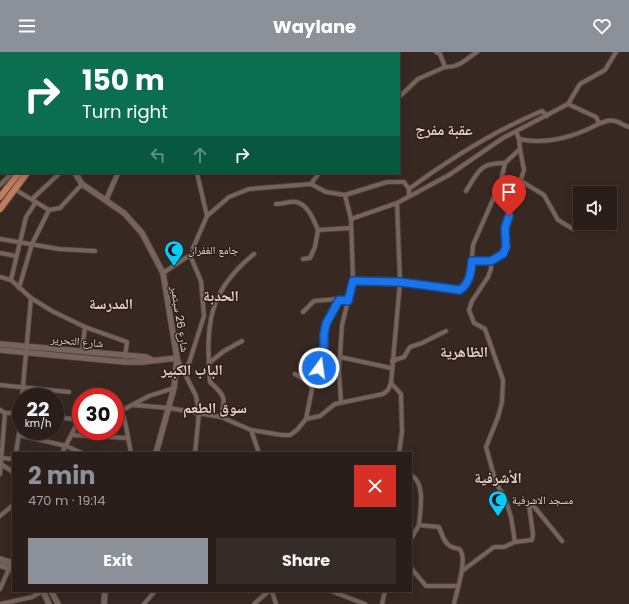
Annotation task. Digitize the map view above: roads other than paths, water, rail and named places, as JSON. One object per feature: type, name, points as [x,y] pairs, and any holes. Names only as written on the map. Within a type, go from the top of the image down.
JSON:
[{"type":"main road","points":[[0,197],[18,174]]},
{"type":"main road","points":[[0,209],[16,190],[26,174]]},
{"type":"main road","name":"شارع 26 سبتمبر","points":[[76,174],[82,184],[124,213],[142,233],[163,273],[177,358],[174,388],[156,452]]},
{"type":"main road","name":"شارع التحرير","points":[[0,344],[146,357],[152,360]]},
{"type":"main road","name":"شارع التحرير","points":[[0,350],[125,362],[142,362],[177,358]]},
{"type":"main road","points":[[0,559],[12,562]]},
{"type":"main road","points":[[0,566],[11,569]]},
{"type":"main road","points":[[43,592],[49,604]]},
{"type":"main road","points":[[52,592],[58,604]]},
{"type":"main road","points":[[104,604],[105,592]]},
{"type":"street","points":[[436,52],[440,54],[445,67]]},
{"type":"street","points":[[400,96],[418,79],[445,67],[452,68],[460,65],[477,52]]},
{"type":"street","points":[[351,219],[397,203],[449,175],[503,138],[568,104],[580,84],[605,70],[616,52]]},
{"type":"street","points":[[568,104],[596,117],[599,124]]},
{"type":"street","points":[[409,189],[454,158],[501,129],[542,111],[547,116]]},
{"type":"street","points":[[520,139],[530,141],[547,141],[585,131],[599,124],[614,120],[629,127]]},
{"type":"street","points":[[472,261],[491,261],[503,254],[506,247],[505,228],[524,170],[520,149],[520,139],[516,132]]},
{"type":"street","points":[[353,281],[400,282],[460,290],[466,286],[471,272],[473,245],[501,181],[505,163],[520,149]]},
{"type":"street","points":[[466,191],[484,165],[491,163],[505,163]]},
{"type":"street","points":[[0,185],[11,174]]},
{"type":"street","points":[[32,199],[59,174]]},
{"type":"street","points":[[106,200],[118,174]]},
{"type":"street","points":[[197,174],[207,216]]},
{"type":"street","points":[[311,184],[318,174]]},
{"type":"street","points":[[521,181],[544,195],[558,220],[573,229]]},
{"type":"street","points":[[163,273],[190,255],[207,216],[230,197],[249,189],[311,184],[326,192],[345,195],[387,182],[404,182],[409,189],[409,196]]},
{"type":"street","points":[[16,190],[49,210],[60,208],[82,184]]},
{"type":"street","points":[[341,402],[339,370],[342,326],[353,281],[351,219],[345,195]]},
{"type":"street","points":[[11,280],[18,242],[26,217],[36,202]]},
{"type":"street","points":[[276,204],[297,202],[310,213],[318,230],[315,247],[310,258],[303,259]]},
{"type":"street","points":[[306,419],[320,416],[329,407],[341,402],[383,394],[388,390],[391,383],[391,368],[400,282],[397,203]]},
{"type":"street","points":[[19,288],[32,244],[49,210]]},
{"type":"street","points":[[318,230],[351,228]]},
{"type":"street","points":[[0,239],[59,249],[95,250]]},
{"type":"street","points":[[0,253],[16,256]]},
{"type":"street","points":[[221,417],[225,400],[223,395],[210,382],[207,343],[210,316],[218,295],[231,274],[254,254]]},
{"type":"street","points":[[183,369],[189,364],[204,316],[201,281],[190,255]]},
{"type":"street","points":[[491,261],[491,268],[488,278],[472,301],[469,310],[474,323],[485,329],[504,380],[502,402],[486,447],[496,483],[505,498],[511,517],[515,542]]},
{"type":"street","points":[[0,277],[11,280],[31,298],[52,311],[85,327],[127,342],[125,362]]},
{"type":"street","points":[[22,386],[28,346],[31,298]]},
{"type":"street","points":[[303,312],[314,301],[337,298],[339,300],[348,301]]},
{"type":"street","points":[[339,300],[326,324],[324,347],[319,368],[326,371],[339,370]]},
{"type":"street","points":[[82,351],[85,327]]},
{"type":"street","points":[[392,361],[404,357],[410,347],[422,343],[446,331]]},
{"type":"street","points":[[208,363],[224,351],[242,341]]},
{"type":"street","points":[[340,357],[391,368]]},
{"type":"street","points":[[177,358],[196,396],[199,413],[196,452]]},
{"type":"street","points":[[133,405],[169,408],[221,417],[251,430],[290,435],[297,430],[306,419],[312,389],[309,382],[295,374]]},
{"type":"street","points":[[391,383],[401,394],[402,432],[399,452]]},
{"type":"street","points":[[0,385],[22,386],[69,392]]},
{"type":"street","points":[[124,411],[149,396],[174,388]]},
{"type":"street","points":[[0,410],[5,413],[12,413]]},
{"type":"street","points":[[0,474],[5,413]]},
{"type":"street","points":[[124,418],[128,431],[131,452]]},
{"type":"street","points":[[251,430],[259,452]]},
{"type":"street","points":[[63,452],[72,435]]},
{"type":"street","points":[[124,438],[128,438]]},
{"type":"street","points":[[16,452],[18,440]]},
{"type":"street","points":[[40,440],[66,446],[80,452]]},
{"type":"street","points":[[1,458],[12,460]]},
{"type":"street","points":[[1,464],[12,470]]},
{"type":"street","points":[[412,476],[420,485],[419,524],[412,537]]},
{"type":"street","points":[[462,571],[494,548],[504,547],[515,542],[532,540],[533,534],[529,505],[532,504],[562,541]]},
{"type":"street","points":[[0,516],[12,506]]},
{"type":"street","points":[[419,524],[439,527],[443,538],[449,546],[460,550],[463,555],[462,571],[457,586],[454,604]]},
{"type":"street","points":[[0,589],[11,569],[12,562]]},
{"type":"street","points":[[412,569],[426,586],[457,586]]},
{"type":"street","points":[[1,604],[32,597],[41,592]]},
{"type":"street","points":[[144,604],[153,592]]},
{"type":"street","points":[[254,604],[268,592]]},
{"type":"street","points":[[272,592],[276,604]]},
{"type":"street","points":[[334,592],[365,604]]},
{"type":"street","points":[[382,604],[385,592]]},
{"type":"waterway","points":[[48,592],[54,604]]},
{"type":"place","name":"جامع الغفران","points":[[174,267]]},
{"type":"place","name":"مسجد الاشرفية","points":[[498,517]]},
{"type":"district","name":"عقبة مفرج","points":[[444,130]]},
{"type":"district","name":"الحدبة","points":[[221,296]]},
{"type":"district","name":"المدرسة","points":[[111,304]]},
{"type":"district","name":"الظاهرية","points":[[464,352]]},
{"type":"district","name":"الباب الكبير","points":[[192,370]]},
{"type":"district","name":"سوق الطعم","points":[[215,408]]},
{"type":"district","name":"الأشرفية","points":[[498,478]]}]
